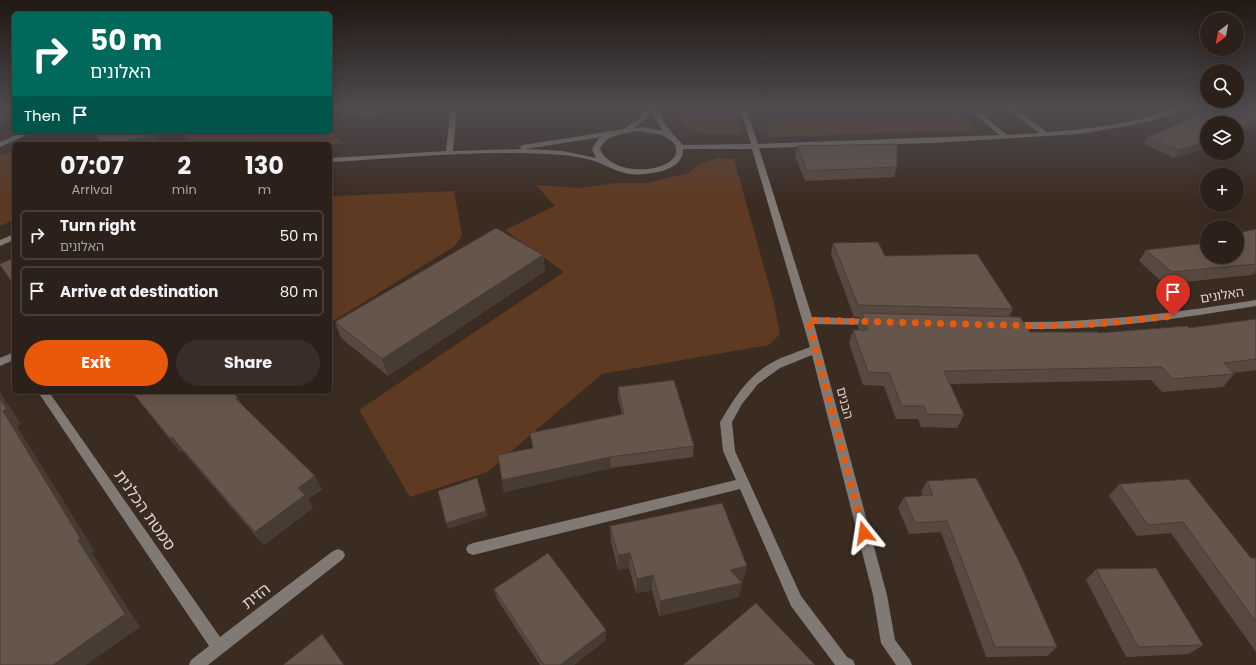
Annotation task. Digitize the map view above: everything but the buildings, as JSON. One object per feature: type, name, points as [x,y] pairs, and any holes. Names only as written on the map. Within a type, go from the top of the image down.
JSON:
[{"type":"street","points":[[0,144],[12,139]]},
{"type":"street","points":[[449,153],[451,139]]},
{"type":"street","points":[[495,151],[577,139]]},
{"type":"street","points":[[602,162],[596,152],[597,145],[603,139]]},
{"type":"street","points":[[332,160],[495,151],[557,153],[579,156],[602,162],[616,169],[629,172],[657,170],[676,161],[680,154],[680,147],[673,139]]},
{"type":"street","name":"הבנים","points":[[753,139],[816,349],[880,594],[888,643],[906,665]]},
{"type":"street","points":[[680,147],[756,147],[965,139]]},
{"type":"street","points":[[0,242],[12,238]]},
{"type":"street","name":"האלונים","points":[[1002,325],[1041,326],[1097,324],[1158,318],[1256,302]]},
{"type":"street","points":[[808,320],[878,322]]},
{"type":"street","points":[[816,349],[776,365],[754,381],[738,401],[726,422],[729,451],[796,601],[842,662],[848,665]]},
{"type":"street","points":[[0,362],[12,357]]},
{"type":"street","name":"סמטת הכלנית","points":[[44,394],[219,648]]},
{"type":"street","points":[[472,549],[743,482]]},
{"type":"street","name":"הזית","points":[[196,665],[338,555]]},
{"type":"shaded area","points":[[188,139],[339,139],[345,144],[332,144],[332,142],[190,142]]},
{"type":"shaded area","points":[[12,152],[12,221],[0,226],[0,155]]},
{"type":"shaded area","points":[[718,158],[734,159],[774,303],[780,334],[769,345],[602,374],[487,472],[410,497],[359,410],[564,272],[505,230],[555,206],[536,185],[581,188],[615,183],[647,183],[688,173],[700,164]]},
{"type":"shaded area","points":[[454,191],[462,235],[455,246],[332,322],[333,196]]},
{"type":"route","points":[[864,533],[808,320],[1041,326],[1097,324],[1173,316]]}]
